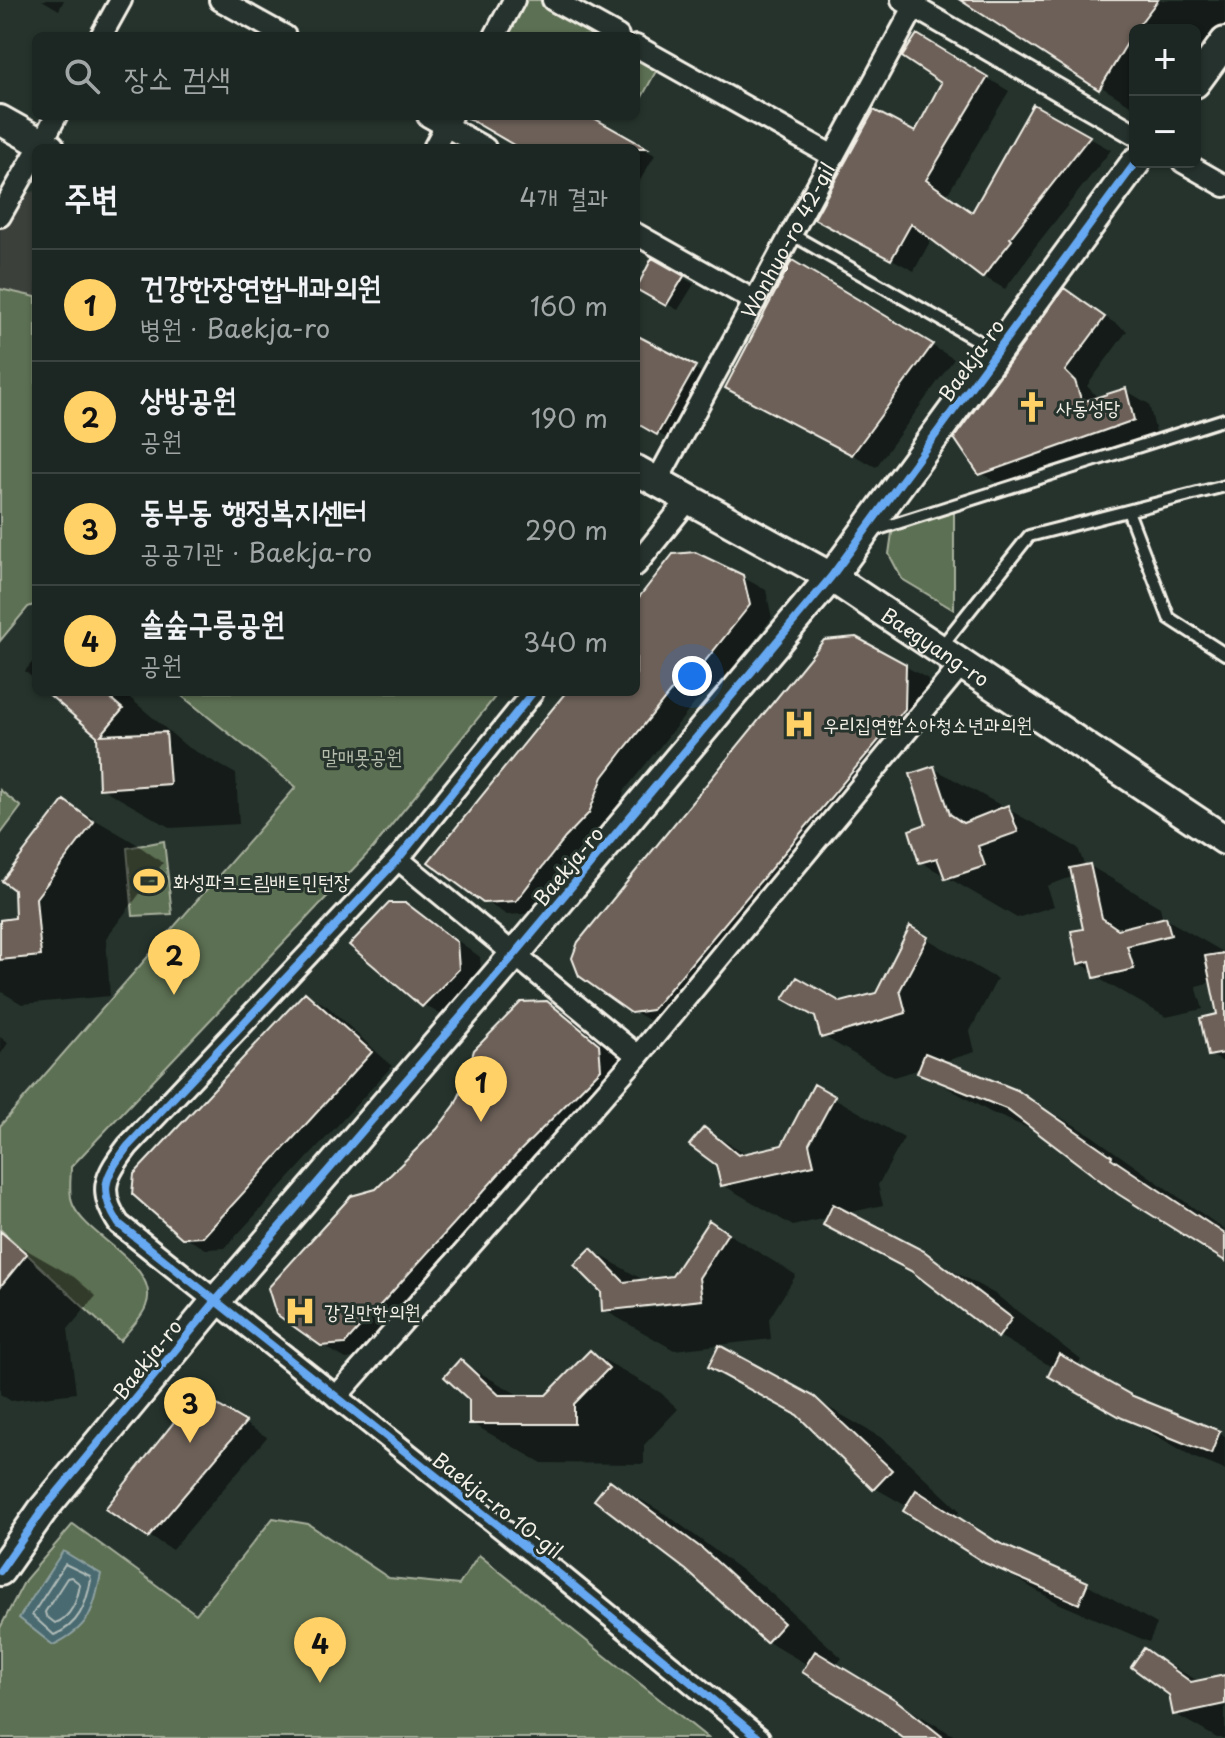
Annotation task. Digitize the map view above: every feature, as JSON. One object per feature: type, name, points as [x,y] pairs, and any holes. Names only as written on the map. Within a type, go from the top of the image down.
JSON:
[{"type":"street","points":[[103,32],[121,0]]},
{"type":"street","points":[[220,0],[278,32]]},
{"type":"street","points":[[497,32],[514,0]]},
{"type":"street","points":[[553,0],[611,32]]},
{"type":"street","points":[[911,2],[1129,130]]},
{"type":"street","name":"Wonhyo-ro 42-gil","points":[[646,475],[755,301],[911,2]]},
{"type":"street","points":[[1201,75],[1225,42]]},
{"type":"street","points":[[640,48],[833,156]]},
{"type":"street","points":[[0,120],[36,144]]},
{"type":"street","points":[[44,144],[54,120]]},
{"type":"street","points":[[435,144],[442,120]]},
{"type":"street","points":[[443,120],[479,144]]},
{"type":"street","points":[[0,216],[32,164]]},
{"type":"street","name":"Baekja-ro","points":[[0,1571],[42,1511],[215,1302],[515,954],[831,577],[1132,168]]},
{"type":"street","points":[[1194,168],[1225,186]]},
{"type":"street","points":[[640,236],[755,301]]},
{"type":"street","name":"Baegyang-ro","points":[[646,475],[831,577],[1225,840]]},
{"type":"street","points":[[640,560],[689,499]]},
{"type":"street","points":[[336,1397],[638,1056],[950,657]]},
{"type":"street","name":"Baekja-ro 10-gil","points":[[530,696],[398,859],[128,1146],[110,1170],[106,1187],[108,1207],[119,1224],[547,1564],[759,1738]]},
{"type":"street","points":[[398,859],[638,1056]]},
{"type":"lane","points":[[791,234],[997,351]]},
{"type":"lane","points":[[862,534],[1225,419]]},
{"type":"lane","points":[[950,657],[1029,536],[1225,486]]},
{"type":"lane","points":[[1128,511],[1169,618],[1225,654]]},
{"type":"shaded area","points":[[32,192],[32,296],[0,289],[0,216],[11,196]]},
{"type":"green space","points":[[520,0],[545,0],[604,32],[503,32]]},
{"type":"green space","points":[[640,51],[661,62],[640,101]]},
{"type":"green space","points":[[0,289],[32,296],[32,606],[0,641]]},
{"type":"green space","points":[[954,505],[954,610],[902,579],[889,554],[893,526]]},
{"type":"green space","name":"말매못공원","points":[[182,696],[496,696],[373,848],[71,1167],[73,1205],[92,1229],[133,1265],[148,1291],[144,1311],[120,1341],[0,1229],[0,1126],[296,787]]},
{"type":"green space","points":[[0,790],[21,807],[0,835]]},
{"type":"green space","name":"화성파크드림배트민턴장","points":[[164,841],[172,914],[133,916],[127,848]]},
{"type":"green space","points":[[273,1518],[308,1524],[389,1578],[459,1585],[479,1555],[708,1738],[0,1738],[0,1628],[25,1580],[73,1524],[196,1614]]},
{"type":"water","points":[[63,1551],[101,1574],[88,1617],[75,1632],[53,1645],[19,1618]]},
{"type":"building","points":[[960,0],[1158,0],[1140,24],[1129,24],[1129,40],[1099,90]]},
{"type":"building","points":[[917,34],[988,77],[926,180],[972,212],[1033,104],[1090,136],[982,278],[911,224],[891,260],[814,219],[874,110],[915,132],[941,83],[902,57]]},
{"type":"building","points":[[471,120],[597,120],[640,144],[512,144]]},
{"type":"building","points":[[652,258],[684,276],[666,306],[640,291],[640,281]]},
{"type":"building","points":[[792,260],[933,344],[852,455],[725,388]]},
{"type":"building","name":"사동성당","points":[[1064,288],[1105,317],[1065,371],[1075,381],[1082,402],[1126,388],[1134,420],[979,475],[954,438]]},
{"type":"building","points":[[640,337],[696,366],[657,435],[640,425]]},
{"type":"building","points":[[695,552],[743,575],[750,605],[698,670],[672,690],[626,747],[603,777],[589,813],[565,838],[516,901],[483,903],[428,862],[563,696],[640,696],[640,596],[673,554]]},
{"type":"building","points":[[856,637],[906,664],[905,709],[652,1010],[631,1013],[579,976],[572,958],[578,942],[824,640]]},
{"type":"building","points":[[51,696],[108,696],[123,709],[101,735],[166,732],[170,784],[99,789],[97,736]]},
{"type":"building","points":[[934,766],[950,814],[963,823],[1008,805],[1018,832],[978,846],[985,866],[945,879],[937,858],[919,863],[909,830],[926,824],[910,774]]},
{"type":"building","points":[[64,800],[94,822],[36,898],[41,956],[0,960],[0,920],[15,918],[14,890],[2,881]]},
{"type":"building","points":[[1090,864],[1102,918],[1118,929],[1166,917],[1171,935],[1127,946],[1134,969],[1094,978],[1090,961],[1078,964],[1071,931],[1083,929],[1070,868]]},
{"type":"building","points":[[389,903],[406,903],[457,942],[459,969],[422,1007],[349,945]]},
{"type":"building","points":[[910,926],[928,937],[900,990],[906,1013],[821,1038],[815,1017],[783,999],[797,977],[841,1002],[876,993]]},
{"type":"building","points":[[1225,953],[1225,1053],[1208,1056],[1200,1018],[1217,1014],[1205,956]]},
{"type":"building","points":[[305,992],[372,1052],[203,1237],[182,1238],[132,1194],[134,1174]]},
{"type":"building","points":[[547,1001],[599,1044],[601,1069],[516,1155],[345,1344],[321,1346],[276,1314],[268,1288],[351,1196],[376,1189],[437,1129],[455,1105],[474,1050],[521,1002]]},
{"type":"building","points":[[925,1053],[1017,1090],[1111,1158],[1225,1234],[1225,1261],[1118,1194],[1006,1109],[917,1073]]},
{"type":"building","points":[[814,1084],[835,1096],[809,1144],[814,1165],[721,1186],[716,1165],[689,1145],[704,1127],[738,1155],[782,1145]]},
{"type":"building","points":[[833,1204],[924,1251],[1012,1318],[998,1338],[911,1271],[823,1225]]},
{"type":"building","points":[[709,1220],[728,1233],[699,1278],[702,1300],[602,1311],[601,1292],[574,1265],[591,1248],[624,1282],[672,1276]]},
{"type":"building","points":[[0,1231],[27,1254],[0,1287]]},
{"type":"building","points":[[719,1345],[815,1397],[892,1470],[873,1490],[797,1415],[708,1367]]},
{"type":"building","points":[[590,1350],[609,1368],[574,1404],[574,1424],[469,1424],[469,1400],[444,1377],[460,1359],[499,1395],[546,1395]]},
{"type":"building","points":[[1059,1354],[1133,1396],[1220,1431],[1211,1454],[1122,1418],[1048,1376]]},
{"type":"building","points":[[197,1393],[246,1422],[148,1538],[105,1509]]},
{"type":"building","points":[[610,1480],[704,1550],[784,1623],[766,1643],[686,1570],[594,1500]]},
{"type":"building","points":[[916,1490],[997,1542],[1088,1582],[1079,1604],[985,1563],[903,1511]]},
{"type":"building","points":[[1144,1648],[1191,1682],[1225,1675],[1225,1704],[1173,1715],[1169,1695],[1131,1667]]},
{"type":"building","points":[[815,1651],[896,1700],[944,1738],[903,1738],[802,1672]]},
{"type":"cycle path","points":[[0,1571],[42,1511],[215,1302],[515,954],[831,577],[1132,168]]},
{"type":"cycle path","points":[[530,696],[398,859],[128,1146],[109,1175],[106,1193],[119,1224],[559,1574],[759,1738]]},
{"type":"place","name":"사동성당","points":[[1032,407]]},
{"type":"place","name":"우리집연합소아청소년과의원","points":[[799,724]]},
{"type":"place","name":"화성파크드림배트민턴장","points":[[149,881]]},
{"type":"place","name":"상방공원","points":[[174,995]]},
{"type":"place","name":"건강한장연합내과의원","points":[[481,1122]]},
{"type":"place","name":"강길만한의원","points":[[300,1311]]},
{"type":"place","name":"동부동 행정복지센터","points":[[190,1443]]},
{"type":"place","name":"솔숲구릉공원","points":[[320,1683]]}]
